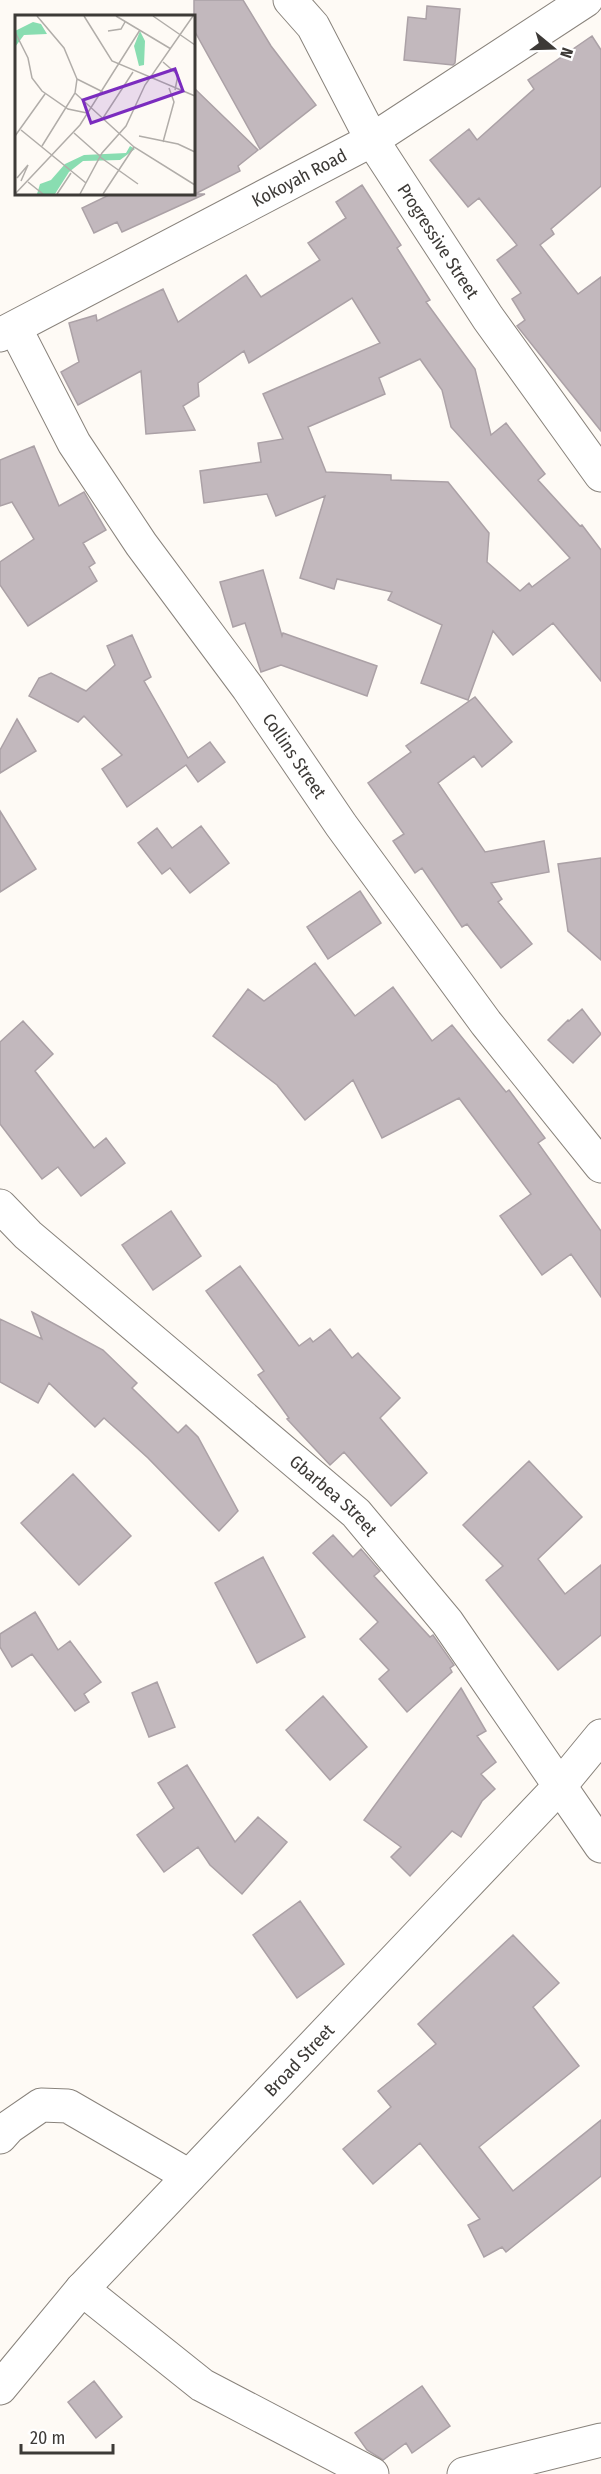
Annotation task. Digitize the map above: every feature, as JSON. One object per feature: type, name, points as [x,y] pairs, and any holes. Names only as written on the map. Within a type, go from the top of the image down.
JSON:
[{"type":"street","name":"Progressive Street","points":[[290,0],[313,26],[372,141],[488,318],[601,475]]},
{"type":"street","name":"Kokoyah Road","points":[[8,331],[372,141],[586,0]]},
{"type":"street","name":"Collins Street","points":[[8,331],[74,443],[141,544],[248,688],[341,825],[479,1014],[601,1166]]},
{"type":"street","name":"Gbarbea Street","points":[[0,1206],[28,1235],[356,1513],[447,1622],[496,1691],[558,1787],[601,1846]]},
{"type":"street","name":"Broad Street","points":[[0,2388],[82,2289],[558,1787],[601,1736]]},
{"type":"street","points":[[0,2137],[9,2127],[41,2105],[68,2106],[189,2176]]},
{"type":"street","points":[[82,2289],[202,2385],[372,2474]]},
{"type":"street","points":[[464,2474],[601,2440]]},
{"type":"building","points":[[194,0],[243,0],[271,46],[316,105],[260,149],[195,32]]},
{"type":"building","points":[[427,6],[460,9],[453,65],[404,60],[408,17],[426,19]]},
{"type":"building","points":[[592,36],[601,50],[601,186],[551,229],[554,234],[540,245],[578,294],[601,277],[601,431],[517,326],[525,320],[512,299],[521,293],[497,260],[517,245],[479,198],[468,207],[430,160],[469,129],[477,140],[534,89],[528,80]]},
{"type":"building","points":[[195,89],[258,150],[238,166],[240,171],[195,194]]},
{"type":"building","points":[[362,185],[401,245],[397,248],[430,300],[426,302],[475,369],[491,435],[506,423],[545,474],[538,480],[580,526],[582,525],[601,550],[601,681],[553,623],[513,655],[493,631],[468,700],[421,683],[442,625],[388,600],[392,592],[337,579],[334,589],[300,578],[325,496],[276,516],[267,494],[204,503],[200,471],[261,462],[258,443],[283,439],[263,394],[380,343],[352,298],[249,363],[244,351],[198,383],[199,396],[183,406],[195,430],[146,434],[141,371],[78,405],[61,372],[79,362],[69,323],[96,315],[97,321],[163,289],[178,322],[246,275],[261,297],[320,260],[308,243],[346,218],[336,202]],"holes":[[[420,359],[442,390],[451,427],[570,558],[532,587],[529,583],[520,591],[487,562],[489,533],[448,482],[391,480],[391,475],[326,472],[308,427],[385,394],[379,378]]]},
{"type":"building","points":[[205,194],[122,232],[117,222],[94,233],[82,208],[109,195]]},
{"type":"building","points":[[34,446],[59,506],[84,492],[106,530],[83,543],[95,563],[89,567],[97,581],[28,626],[0,585],[0,562],[34,539],[12,502],[0,506],[0,460]]},
{"type":"building","points":[[263,570],[282,636],[283,633],[377,666],[367,696],[281,665],[261,672],[245,623],[233,627],[220,582]]},
{"type":"building","points":[[132,635],[151,677],[144,681],[188,758],[210,742],[225,762],[198,782],[186,765],[127,807],[102,769],[122,755],[84,716],[78,722],[29,696],[39,678],[51,673],[86,691],[115,665],[107,646]]},
{"type":"building","points":[[475,697],[512,742],[482,767],[474,756],[438,783],[485,852],[544,841],[549,872],[491,883],[502,899],[498,902],[532,944],[501,968],[467,924],[462,927],[422,868],[415,873],[393,841],[404,834],[368,783],[411,752],[406,746]]},
{"type":"building","points":[[17,719],[36,751],[0,773],[0,750]]},
{"type":"building","points":[[0,811],[36,869],[0,892]]},
{"type":"building","points":[[201,826],[229,863],[190,893],[170,868],[162,874],[138,843],[157,828],[172,848]]},
{"type":"building","points":[[601,858],[601,960],[568,931],[558,864]]},
{"type":"building","points":[[360,891],[381,923],[328,959],[307,927]]},
{"type":"building","points":[[315,963],[355,1016],[393,987],[432,1041],[452,1025],[506,1092],[509,1090],[545,1138],[538,1143],[601,1231],[601,1297],[571,1254],[542,1275],[500,1216],[531,1194],[459,1098],[382,1138],[353,1080],[305,1120],[277,1085],[213,1036],[248,989],[264,1001]]},
{"type":"building","points":[[582,1009],[601,1034],[573,1063],[548,1040]]},
{"type":"building","points":[[23,1021],[53,1054],[35,1071],[94,1148],[106,1138],[125,1163],[81,1196],[58,1167],[42,1179],[0,1124],[0,1042]]},
{"type":"building","points":[[171,1211],[201,1256],[153,1290],[122,1245]]},
{"type":"building","points":[[240,1266],[299,1346],[310,1338],[313,1342],[330,1329],[352,1358],[358,1353],[400,1398],[380,1418],[427,1473],[391,1506],[344,1452],[330,1465],[287,1419],[289,1418],[258,1375],[264,1371],[206,1291]]},
{"type":"building","points":[[32,1312],[103,1350],[137,1383],[132,1388],[178,1433],[186,1425],[198,1437],[238,1511],[219,1531],[148,1458],[104,1418],[95,1427],[49,1383],[38,1403],[0,1382],[0,1319],[42,1339]]},
{"type":"building","points":[[529,1461],[582,1517],[538,1559],[565,1594],[601,1565],[601,1635],[558,1670],[486,1580],[503,1566],[463,1525]]},
{"type":"building","points":[[73,1474],[131,1536],[79,1585],[21,1523]]},
{"type":"building","points":[[333,1535],[353,1557],[361,1549],[380,1571],[374,1576],[430,1637],[433,1635],[454,1665],[450,1668],[452,1672],[407,1712],[379,1679],[389,1670],[360,1639],[378,1622],[313,1553]]},
{"type":"building","points":[[263,1557],[305,1637],[257,1663],[215,1583]]},
{"type":"building","points":[[35,1612],[58,1650],[70,1641],[101,1682],[84,1694],[89,1702],[75,1711],[32,1654],[12,1667],[0,1647],[0,1634]]},
{"type":"building","points":[[157,1682],[175,1727],[149,1737],[132,1693]]},
{"type":"building","points":[[461,1688],[486,1731],[477,1736],[496,1762],[481,1774],[495,1789],[482,1801],[461,1837],[452,1831],[410,1876],[391,1857],[401,1847],[364,1820]]},
{"type":"building","points":[[323,1696],[367,1747],[330,1780],[286,1730]]},
{"type":"building","points":[[187,1765],[235,1842],[258,1817],[287,1842],[242,1894],[210,1865],[198,1847],[164,1872],[137,1835],[174,1808],[158,1783]]},
{"type":"building","points":[[300,1901],[344,1964],[297,1998],[253,1935]]},
{"type":"building","points":[[513,1935],[559,1983],[533,2007],[579,2066],[479,2147],[513,2191],[601,2120],[601,2176],[506,2252],[502,2247],[484,2257],[468,2225],[480,2219],[420,2143],[373,2184],[343,2149],[391,2107],[378,2091],[436,2044],[418,2024]]},
{"type":"building","points":[[94,2381],[122,2417],[96,2438],[68,2402]]},
{"type":"building","points":[[422,2386],[450,2426],[412,2453],[406,2443],[383,2460],[367,2450],[355,2433]]}]
